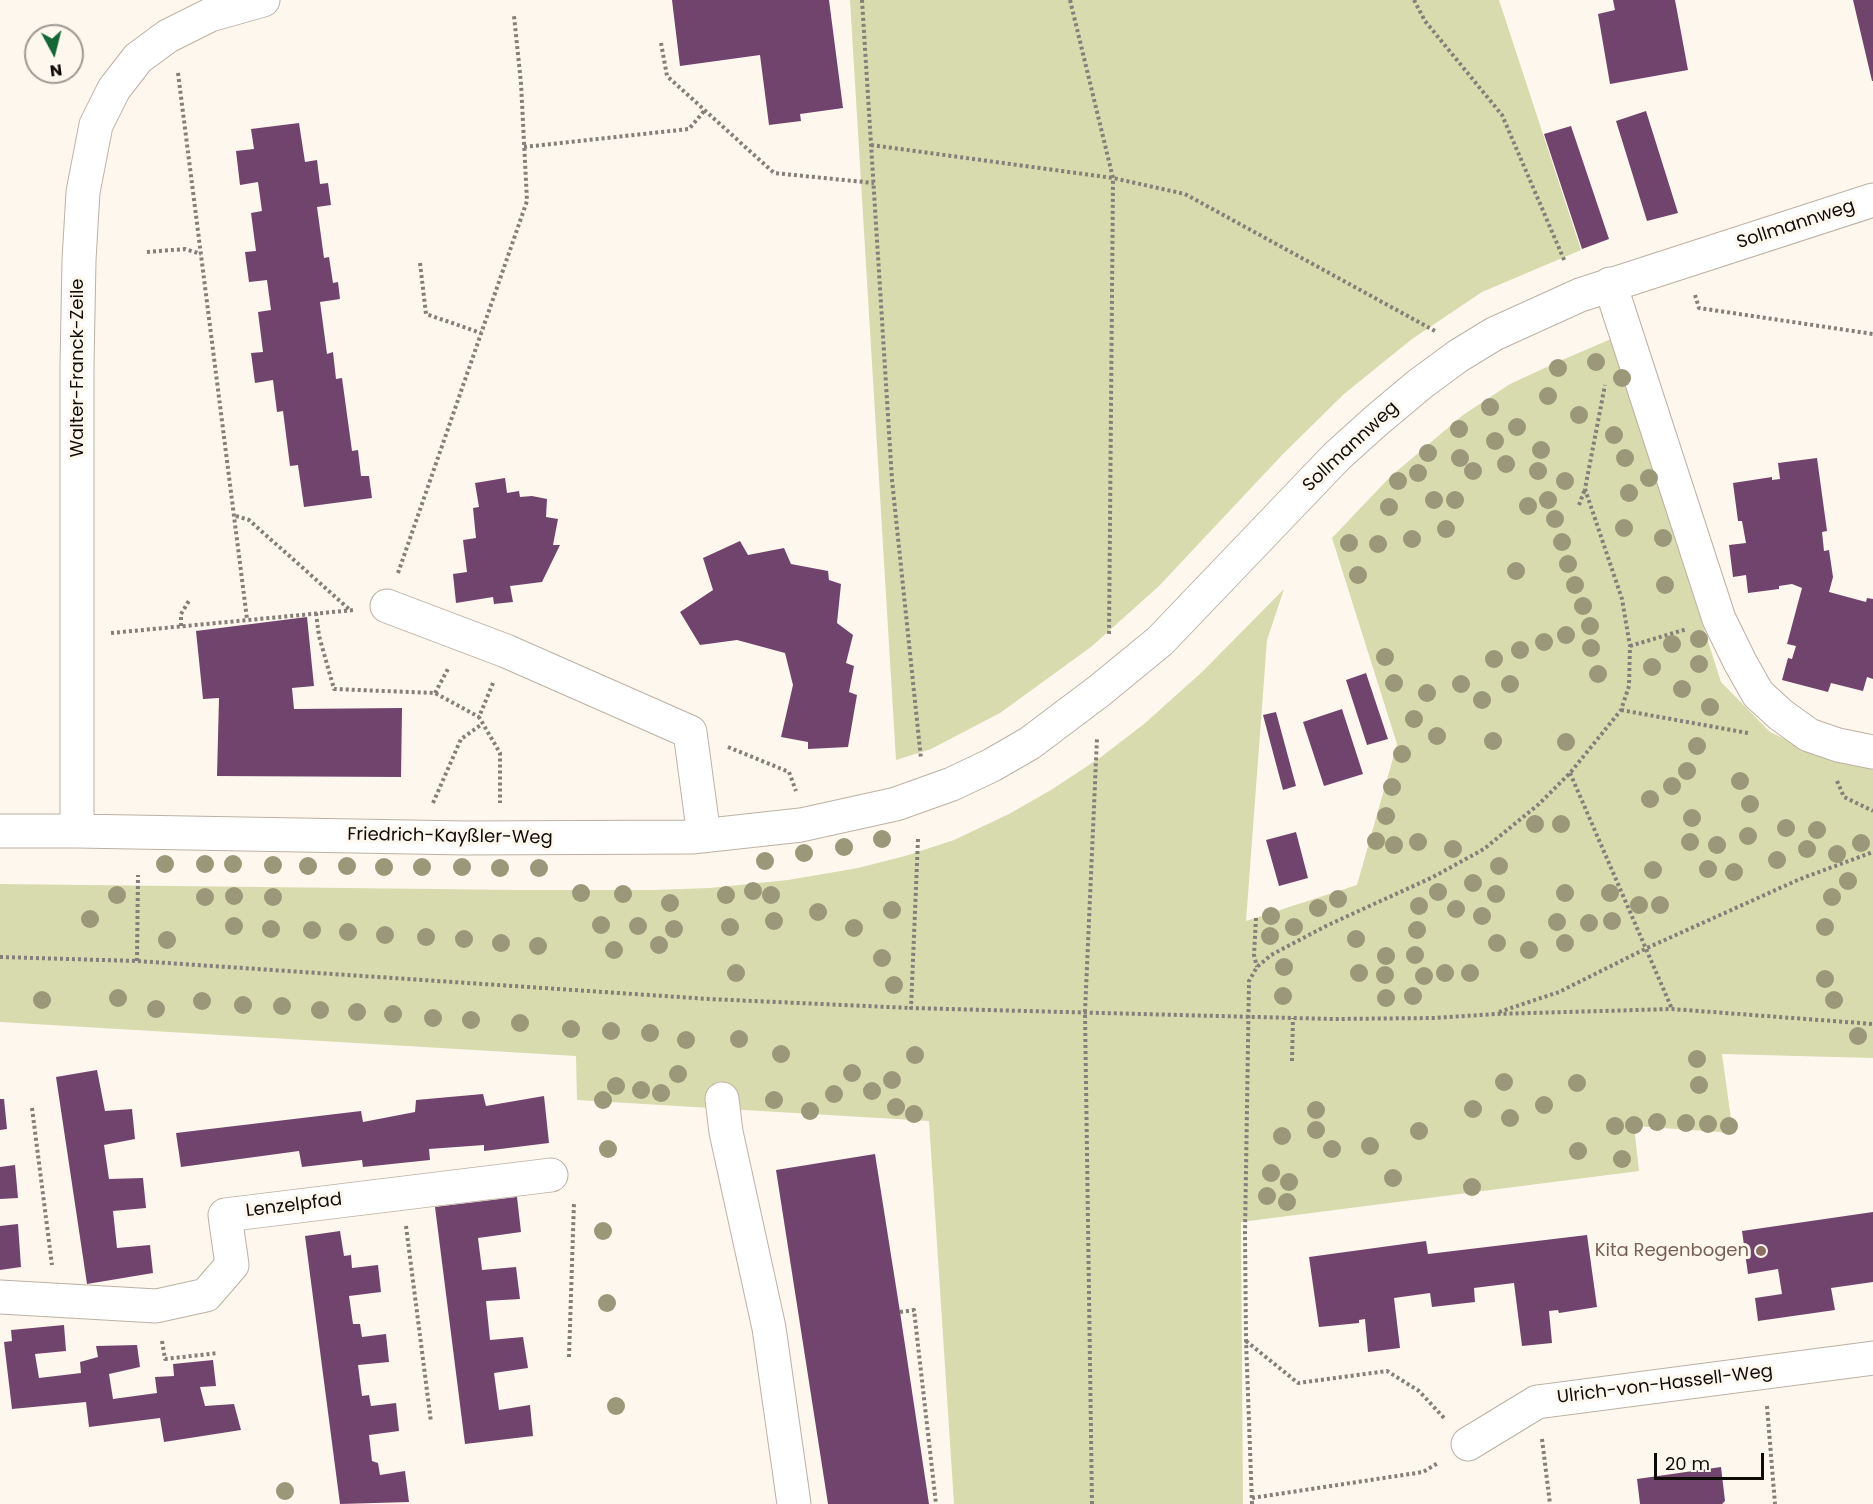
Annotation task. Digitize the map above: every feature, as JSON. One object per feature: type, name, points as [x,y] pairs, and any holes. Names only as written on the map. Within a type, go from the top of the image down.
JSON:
[{"type":"street","name":"Walter-Franck-Zeile","points":[[77,831],[79,260],[82,192],[96,125],[114,89],[138,58],[168,36],[210,15],[263,0]]},
{"type":"street","name":"Sollmannweg","points":[[896,804],[952,784],[992,765],[1030,743],[1065,718],[1160,640],[1337,456],[1420,384],[1458,356],[1494,334],[1580,295],[1873,200]]},
{"type":"street","points":[[1610,284],[1719,619],[1740,662],[1758,694],[1781,715],[1809,735],[1838,745],[1873,752]]},
{"type":"street","points":[[387,606],[506,651],[690,732],[704,836]]},
{"type":"street","name":"Friedrich-Kayßler-Weg","points":[[0,831],[466,838],[704,836],[801,825],[896,804]]},
{"type":"street","points":[[722,1100],[726,1132],[769,1328],[794,1504]]},
{"type":"street","name":"Lenzelpfad","points":[[0,1298],[156,1306],[206,1295],[232,1265],[225,1215],[551,1175]]},
{"type":"street","name":"Ulrich-von-Hassell-Weg","points":[[1468,1444],[1537,1402],[1873,1358]]},
{"type":"path","points":[[862,0],[892,480],[922,761]]},
{"type":"path","points":[[1070,0],[1113,178],[1109,640]]},
{"type":"path","points":[[1414,0],[1425,21],[1502,115],[1580,295]]},
{"type":"path","points":[[77,635],[387,606],[527,201],[514,16]]},
{"type":"path","points":[[661,43],[667,76],[774,173],[874,183]]},
{"type":"path","points":[[178,70],[248,619]]},
{"type":"path","points":[[524,147],[689,129],[705,110]]},
{"type":"path","points":[[872,145],[1113,178],[1185,194],[1436,332]]},
{"type":"path","points":[[147,252],[185,249],[201,254]]},
{"type":"path","points":[[1684,260],[1699,309],[1873,334]]},
{"type":"path","points":[[420,263],[426,314],[481,333]]},
{"type":"path","points":[[1579,505],[1585,489],[1606,380]]},
{"type":"path","points":[[1251,1504],[1246,1340],[1249,981],[1257,967],[1280,950],[1326,926],[1433,877],[1484,849],[1539,804],[1570,773],[1621,710],[1629,686],[1630,646],[1622,599],[1585,489]]},
{"type":"path","points":[[236,516],[249,520],[351,610]]},
{"type":"path","points":[[181,626],[181,614],[190,599]]},
{"type":"path","points":[[316,613],[319,636],[334,689],[435,693],[480,717]]},
{"type":"path","points":[[1630,646],[1671,633]]},
{"type":"path","points":[[500,804],[500,753],[480,717],[506,651]]},
{"type":"path","points":[[1621,710],[1756,734]]},
{"type":"path","points":[[433,803],[461,739],[482,724]]},
{"type":"path","points":[[690,732],[789,772],[796,792]]},
{"type":"path","points":[[1092,1504],[1086,1012],[1098,733]]},
{"type":"path","points":[[1570,773],[1672,1008]]},
{"type":"path","points":[[910,1008],[918,839]]},
{"type":"path","points":[[1496,1014],[1559,992],[1647,948],[1800,879],[1873,852]]},
{"type":"path","points":[[137,961],[138,875]]},
{"type":"path","points":[[1256,918],[1254,955],[1257,967]]},
{"type":"path","points":[[0,957],[137,961],[709,999],[910,1008],[1293,1018],[1433,1018],[1672,1008],[1873,1024]]},
{"type":"path","points":[[1292,1061],[1293,1018]]},
{"type":"path","points":[[32,1108],[56,1300]]},
{"type":"path","points":[[551,1175],[574,1189],[569,1357]]},
{"type":"path","points":[[402,1193],[431,1422]]},
{"type":"path","points":[[156,1306],[165,1359],[218,1353]]},
{"type":"path","points":[[900,1312],[914,1310],[936,1504]]},
{"type":"path","points":[[1246,1340],[1298,1383],[1387,1371],[1419,1391],[1468,1444],[1423,1472],[1252,1498]]},
{"type":"path","points":[[1763,1372],[1775,1504]]},
{"type":"path","points":[[1537,1402],[1550,1504]]},
{"type":"green space","points":[[850,0],[1499,0],[1581,250],[1482,292],[1412,339],[1344,394],[1283,454],[1159,586],[1091,647],[1000,713],[931,749],[896,760]]},
{"type":"green space","points":[[1611,339],[1721,682],[1770,732],[1810,751],[1873,766],[1873,1058],[1722,1054],[1733,1133],[1634,1126],[1639,1171],[1241,1222],[1243,1504],[954,1504],[929,1121],[577,1100],[576,1056],[0,1022],[0,884],[520,890],[710,888],[788,880],[858,868],[954,840],[1009,814],[1101,757],[1144,724],[1202,672],[1284,589],[1267,640],[1246,921],[1357,885],[1397,744],[1332,538],[1390,477],[1463,415],[1510,384]]},
{"type":"building","points":[[672,0],[829,0],[843,108],[800,114],[801,121],[769,125],[760,55],[680,66]]},
{"type":"building","points":[[1613,0],[1675,0],[1688,70],[1610,84],[1598,14],[1615,10]]},
{"type":"building","points":[[1853,0],[1873,0],[1873,81],[1872,81]]},
{"type":"building","points":[[1646,111],[1678,213],[1647,221],[1616,121]]},
{"type":"building","points":[[299,123],[305,162],[317,160],[320,184],[328,183],[331,205],[317,207],[324,258],[329,257],[333,283],[338,282],[340,299],[320,302],[327,354],[333,352],[336,379],[342,378],[352,451],[358,450],[361,476],[369,476],[372,498],[304,507],[298,465],[290,466],[283,411],[277,412],[273,380],[255,383],[251,353],[263,352],[258,312],[271,310],[267,280],[249,282],[245,252],[256,251],[251,213],[262,211],[258,182],[240,185],[236,151],[254,149],[251,129]]},
{"type":"building","points":[[1571,126],[1609,239],[1582,249],[1544,134]]},
{"type":"building","points":[[1817,458],[1827,531],[1822,532],[1824,551],[1829,550],[1833,577],[1829,592],[1866,602],[1867,598],[1873,599],[1873,679],[1867,677],[1863,691],[1831,683],[1828,692],[1782,680],[1788,658],[1792,659],[1796,646],[1787,644],[1802,588],[1792,584],[1779,586],[1779,589],[1748,593],[1746,575],[1733,577],[1729,545],[1746,543],[1742,521],[1738,521],[1733,483],[1772,477],[1772,480],[1780,479],[1778,463]]},
{"type":"building","points":[[505,478],[507,493],[519,491],[520,497],[532,496],[547,499],[546,517],[558,519],[553,545],[560,545],[542,582],[510,586],[513,602],[494,604],[493,597],[456,603],[453,574],[467,572],[463,540],[476,538],[473,508],[479,507],[475,483]]},
{"type":"building","points":[[740,541],[748,555],[784,548],[791,564],[828,571],[829,580],[841,584],[837,623],[853,635],[846,663],[854,666],[849,692],[857,695],[848,747],[808,749],[808,742],[781,737],[793,685],[785,653],[737,640],[700,645],[680,612],[713,590],[703,558]]},
{"type":"building","points":[[307,617],[314,686],[292,688],[294,709],[402,708],[401,777],[217,776],[219,698],[203,699],[196,631]]},
{"type":"building","points":[[1366,673],[1388,739],[1367,745],[1346,680]]},
{"type":"building","points":[[1342,709],[1363,774],[1324,786],[1303,722]]},
{"type":"building","points":[[1276,712],[1296,786],[1283,790],[1263,715]]},
{"type":"building","points":[[1296,832],[1308,878],[1279,886],[1266,840]]},
{"type":"building","points":[[97,1070],[105,1111],[132,1109],[135,1139],[104,1145],[109,1179],[143,1178],[146,1208],[113,1211],[117,1248],[150,1245],[153,1273],[87,1284],[56,1077]]},
{"type":"building","points":[[483,1094],[486,1106],[544,1096],[549,1143],[484,1151],[484,1145],[429,1149],[430,1160],[363,1167],[362,1160],[302,1167],[299,1151],[181,1167],[176,1133],[361,1111],[363,1122],[415,1112],[416,1100]]},
{"type":"building","points":[[0,1099],[4,1099],[7,1129],[0,1130]]},
{"type":"building","points":[[875,1154],[929,1504],[828,1504],[776,1170]]},
{"type":"building","points":[[15,1165],[18,1198],[0,1199],[0,1167]]},
{"type":"building","points":[[517,1197],[521,1232],[478,1238],[482,1270],[516,1267],[520,1299],[486,1301],[490,1340],[523,1337],[528,1368],[494,1373],[499,1410],[530,1405],[533,1436],[465,1444],[435,1207]]},
{"type":"building","points":[[1873,1212],[1873,1282],[1831,1288],[1835,1310],[1758,1321],[1755,1298],[1782,1294],[1778,1269],[1748,1274],[1742,1231]]},
{"type":"building","points":[[18,1224],[21,1267],[0,1270],[0,1226]]},
{"type":"building","points":[[340,1231],[344,1256],[351,1255],[352,1268],[378,1265],[381,1292],[349,1296],[353,1324],[360,1324],[362,1337],[386,1334],[389,1362],[358,1365],[362,1396],[369,1395],[371,1406],[396,1403],[399,1431],[369,1435],[372,1461],[378,1463],[380,1475],[405,1471],[409,1502],[340,1504],[305,1236]]},
{"type":"building","points":[[1587,1235],[1597,1307],[1559,1313],[1558,1310],[1549,1311],[1552,1343],[1522,1346],[1514,1283],[1474,1288],[1475,1302],[1432,1307],[1430,1293],[1394,1298],[1400,1348],[1368,1352],[1365,1319],[1359,1320],[1359,1323],[1319,1327],[1309,1257],[1426,1241],[1428,1254]]},
{"type":"building","points":[[64,1325],[66,1351],[35,1354],[39,1378],[81,1373],[80,1362],[98,1357],[96,1346],[137,1345],[140,1367],[109,1374],[113,1399],[157,1393],[155,1377],[174,1376],[173,1364],[213,1360],[216,1386],[200,1387],[205,1406],[234,1404],[241,1430],[164,1442],[160,1418],[89,1427],[86,1402],[12,1409],[4,1342],[12,1341],[11,1330]]},
{"type":"building","points":[[1721,1467],[1725,1501],[1722,1504],[1640,1504],[1637,1479]]},
{"type":"place","name":"Kita Regenbogen","points":[[1761,1251]]}]
